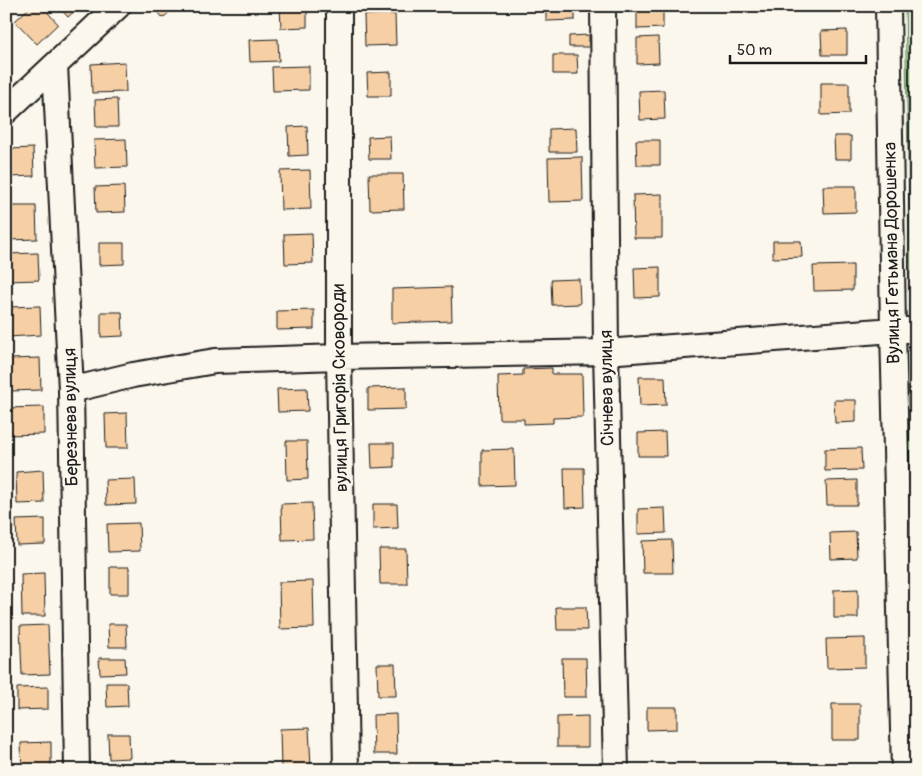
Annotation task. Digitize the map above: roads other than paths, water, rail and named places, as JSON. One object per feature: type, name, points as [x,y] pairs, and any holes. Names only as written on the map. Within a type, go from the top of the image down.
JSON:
[{"type":"street","points":[[6,111],[118,6]]},
{"type":"street","name":"вулиця Григорія Сковороди","points":[[339,6],[339,357],[346,770]]},
{"type":"street","name":"Січнева вулиця","points":[[603,6],[606,352],[616,770]]},
{"type":"street","name":"Вулиця Гетьмана Дорошенка","points":[[888,6],[904,330],[904,770]]},
{"type":"street","name":"Березнева вулиця","points":[[55,64],[71,390],[76,770]]},
{"type":"street","points":[[71,390],[133,375],[215,361],[606,352],[904,330]]}]
